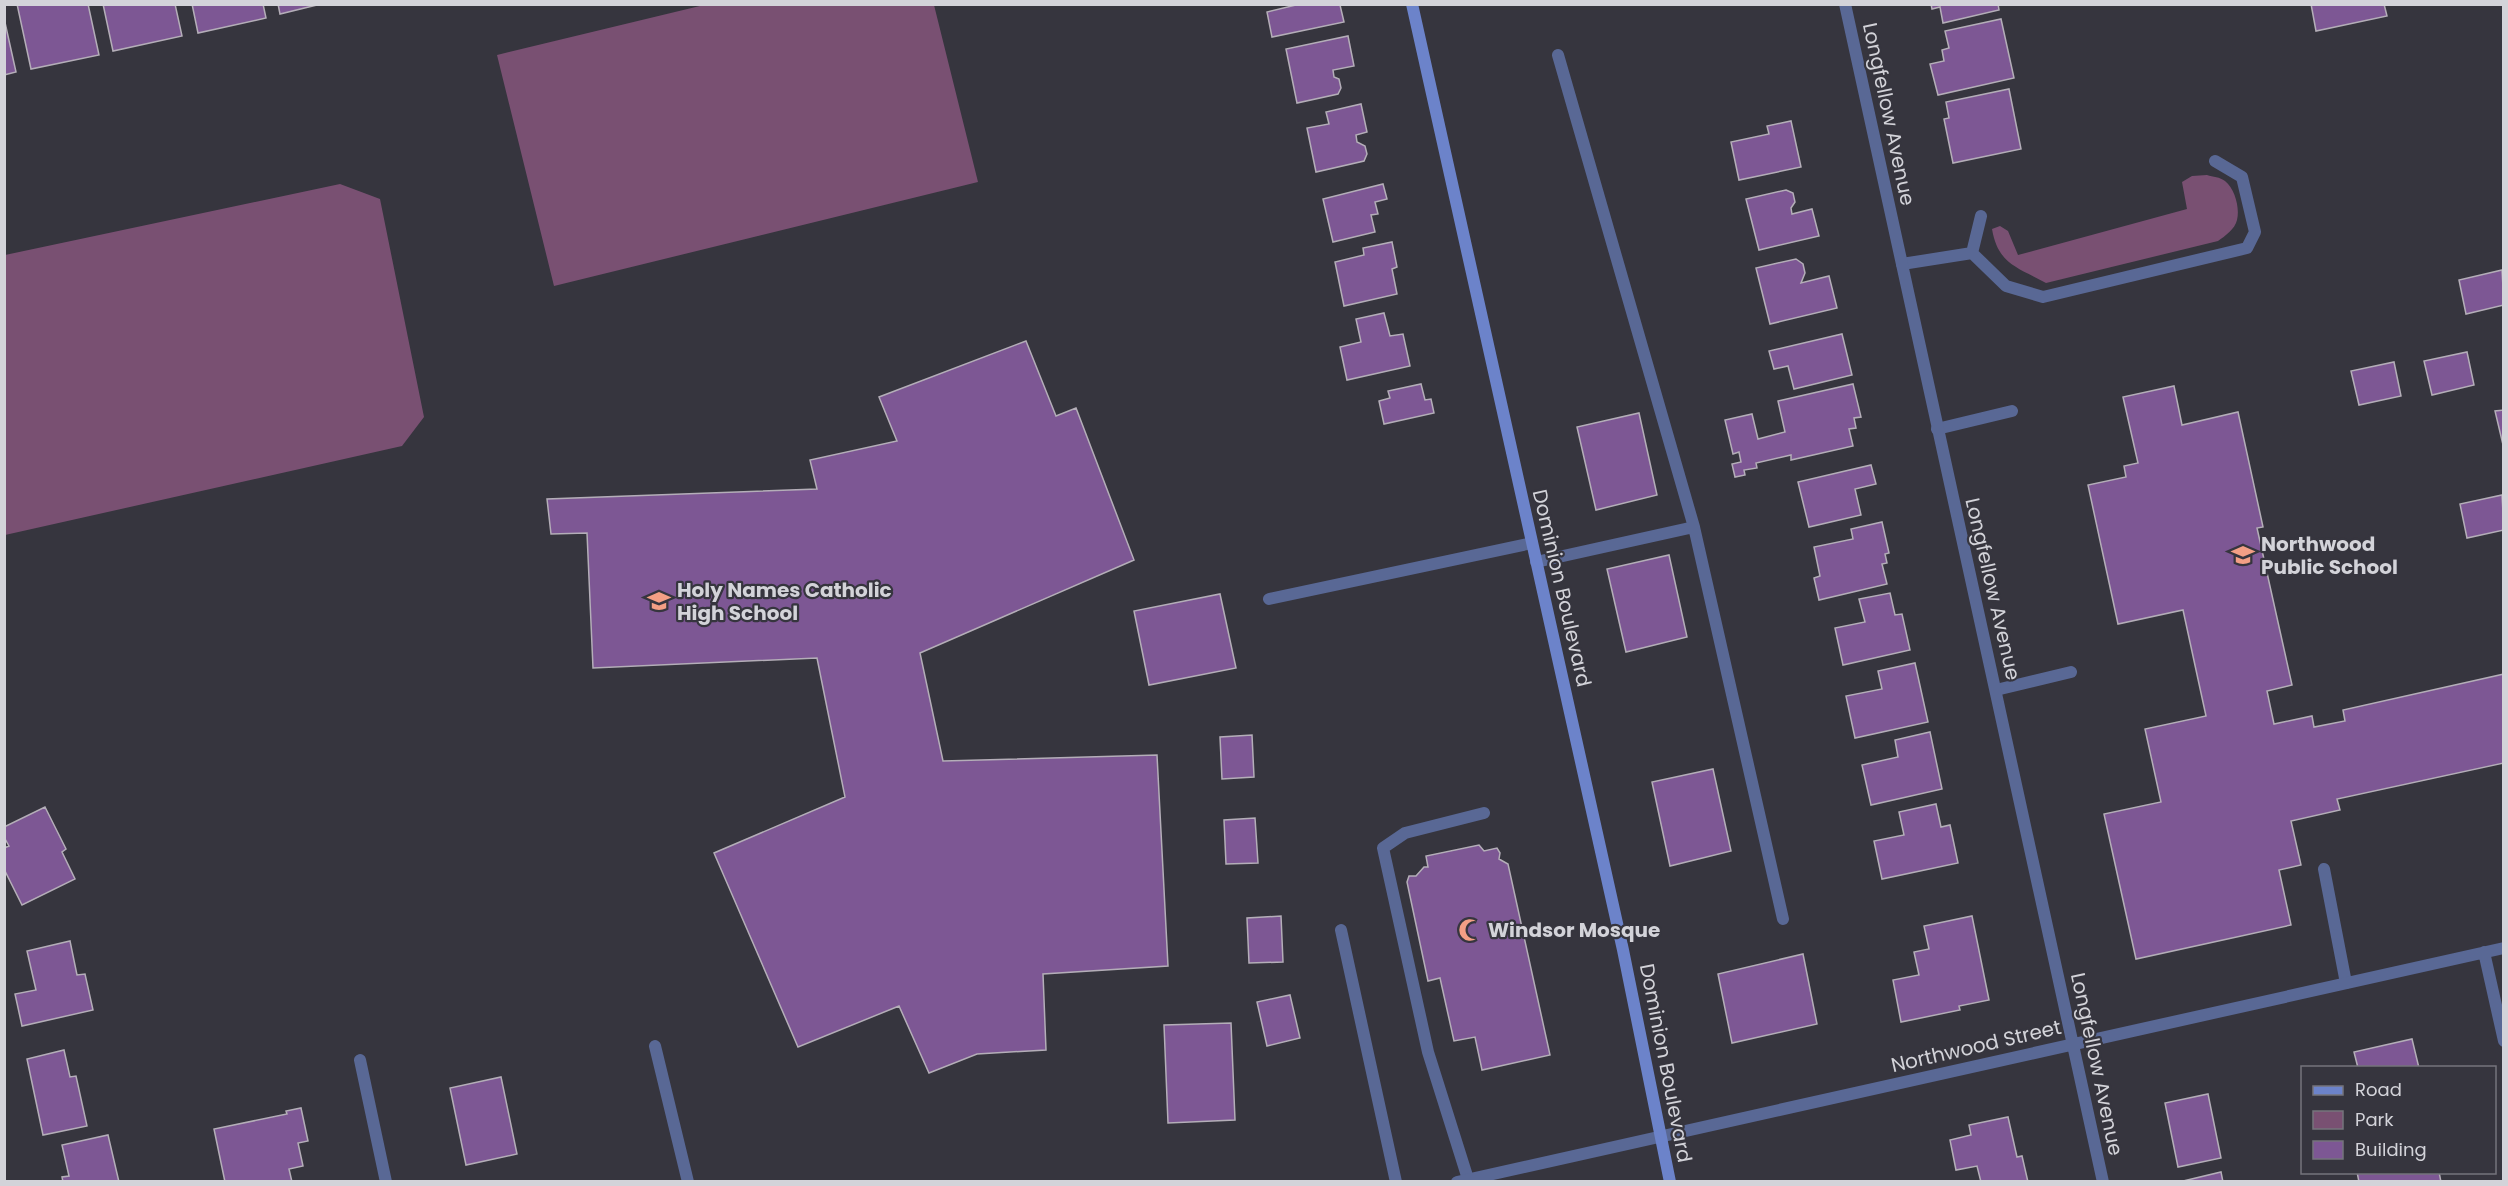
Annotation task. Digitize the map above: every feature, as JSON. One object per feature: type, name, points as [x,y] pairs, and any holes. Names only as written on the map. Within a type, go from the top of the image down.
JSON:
[{"type":"street","name":"Dominion Boulevard","points":[[1412,4],[1623,950],[1670,1182]]},
{"type":"street","name":"Longfellow Avenue","points":[[1845,4],[2103,1182]]},
{"type":"street","points":[[1558,54],[1694,527],[1783,919]]},
{"type":"street","points":[[1972,253],[2006,286],[2043,297],[2247,248],[2255,232],[2242,177],[2215,161]]},
{"type":"street","points":[[1972,253],[1981,216]]},
{"type":"street","points":[[1902,264],[1972,253]]},
{"type":"street","points":[[1937,429],[2012,411]]},
{"type":"street","points":[[1536,562],[1694,527]]},
{"type":"street","points":[[1269,599],[1532,543]]},
{"type":"street","points":[[1996,690],[2071,672]]},
{"type":"street","points":[[1462,1180],[1428,1052],[1383,848],[1405,833],[1484,813]]},
{"type":"street","points":[[2324,869],[2346,983]]},
{"type":"street","points":[[1341,930],[1396,1182]]},
{"type":"street","name":"Northwood Street","points":[[1462,1180],[2504,948]]},
{"type":"street","points":[[2484,952],[2504,1041]]},
{"type":"street","points":[[655,1046],[688,1182]]},
{"type":"street","points":[[360,1060],[387,1182]]},
{"type":"green space","points":[[704,5],[934,5],[978,182],[554,286],[497,55]]},
{"type":"green space","points":[[2207,175],[2229,184],[2237,204],[2236,223],[2218,241],[2046,283],[2010,263],[1995,241],[1992,229],[2000,226],[2008,231],[2018,255],[2187,209],[2182,182],[2192,176]]},
{"type":"green space","points":[[340,184],[380,199],[424,417],[402,446],[5,535],[5,255]]},
{"type":"building","points":[[17,4],[88,4],[99,55],[31,69]]},
{"type":"building","points":[[103,4],[175,4],[182,36],[113,51]]},
{"type":"building","points":[[192,4],[263,4],[266,18],[198,33]]},
{"type":"building","points":[[278,4],[321,4],[280,14]]},
{"type":"building","points":[[1300,4],[1340,5],[1344,22],[1272,37],[1267,12]]},
{"type":"building","points":[[1931,4],[1998,4],[1999,10],[1943,23],[1940,7],[1932,9]]},
{"type":"building","points":[[2311,4],[2384,4],[2387,16],[2316,31]]},
{"type":"building","points":[[4,18],[16,72],[4,75]]},
{"type":"building","points":[[2001,19],[2014,78],[1938,95],[1930,64],[1944,61],[1942,50],[1949,48],[1945,31]]},
{"type":"building","points":[[1348,36],[1354,66],[1333,70],[1334,77],[1339,79],[1341,88],[1338,94],[1297,103],[1286,49]]},
{"type":"building","points":[[2009,89],[2021,149],[1953,163],[1944,119],[1949,118],[1946,102]]},
{"type":"building","points":[[1361,104],[1367,132],[1356,135],[1357,142],[1365,146],[1367,154],[1364,161],[1316,172],[1307,128],[1329,124],[1326,112]]},
{"type":"building","points":[[1791,121],[1801,167],[1739,180],[1731,142],[1769,134],[1767,126]]},
{"type":"building","points":[[1383,184],[1387,199],[1375,202],[1378,214],[1371,215],[1375,232],[1333,242],[1323,199]]},
{"type":"building","points":[[1786,190],[1793,193],[1795,202],[1791,208],[1792,214],[1812,209],[1819,236],[1759,250],[1746,199]]},
{"type":"building","points":[[1392,242],[1397,267],[1392,269],[1397,294],[1344,306],[1335,262],[1364,255],[1363,248]]},
{"type":"building","points":[[1796,259],[1803,264],[1805,273],[1801,283],[1829,276],[1837,308],[1770,324],[1756,268]]},
{"type":"building","points":[[2502,270],[2504,305],[2466,314],[2459,280]]},
{"type":"building","points":[[1384,313],[1390,336],[1403,334],[1410,366],[1347,380],[1340,347],[1361,342],[1356,319]]},
{"type":"building","points":[[1842,334],[1852,375],[1794,389],[1788,366],[1774,369],[1769,351]]},
{"type":"building","points":[[1026,341],[1056,416],[1076,408],[1134,560],[920,653],[943,761],[1157,755],[1168,966],[1043,974],[1046,1050],[977,1054],[929,1073],[899,1006],[798,1047],[714,853],[845,797],[817,658],[593,668],[587,533],[551,534],[547,499],[817,489],[810,460],[897,441],[879,397]]},
{"type":"building","points":[[2467,352],[2474,385],[2432,395],[2424,361]]},
{"type":"building","points":[[2394,362],[2401,396],[2359,405],[2351,371]]},
{"type":"building","points":[[1421,384],[1425,400],[1431,399],[1434,413],[1384,424],[1379,401],[1390,398],[1388,391]]},
{"type":"building","points":[[1853,384],[1861,417],[1854,418],[1856,428],[1849,429],[1853,446],[1791,460],[1791,455],[1756,463],[1757,468],[1744,470],[1745,475],[1735,477],[1732,464],[1741,462],[1739,452],[1733,454],[1725,420],[1752,414],[1758,439],[1785,432],[1778,401]]},
{"type":"building","points":[[2174,386],[2182,425],[2238,412],[2263,527],[2257,528],[2292,685],[2267,691],[2274,724],[2312,716],[2314,727],[2345,721],[2343,710],[2504,674],[2504,763],[2337,799],[2340,810],[2291,821],[2301,865],[2279,870],[2291,925],[2136,959],[2104,814],[2161,802],[2145,729],[2206,716],[2183,610],[2118,624],[2088,485],[2126,477],[2124,466],[2138,463],[2123,397]]},
{"type":"building","points":[[2504,410],[2504,449],[2495,411]]},
{"type":"building","points":[[1639,413],[1657,495],[1596,510],[1577,427]]},
{"type":"building","points":[[1871,465],[1876,484],[1855,489],[1861,515],[1809,527],[1798,482]]},
{"type":"building","points":[[2502,495],[2504,530],[2467,538],[2460,504]]},
{"type":"building","points":[[1882,522],[1889,553],[1885,554],[1887,563],[1882,564],[1887,584],[1819,600],[1814,578],[1820,576],[1814,547],[1853,539],[1851,529]]},
{"type":"building","points":[[1669,555],[1687,637],[1626,652],[1607,569]]},
{"type":"building","points":[[1890,593],[1895,615],[1902,614],[1910,650],[1843,665],[1835,628],[1865,622],[1859,599]]},
{"type":"building","points":[[1220,594],[1236,668],[1149,685],[1134,611]]},
{"type":"building","points":[[1915,663],[1928,722],[1855,738],[1846,696],[1882,689],[1878,671]]},
{"type":"building","points":[[1930,732],[1942,789],[1871,805],[1862,765],[1898,757],[1895,740]]},
{"type":"building","points":[[1252,735],[1254,777],[1222,779],[1220,737]]},
{"type":"building","points":[[1713,769],[1731,851],[1670,866],[1652,782]]},
{"type":"building","points":[[1936,804],[1941,827],[1950,825],[1958,863],[1882,879],[1874,841],[1904,835],[1899,812]]},
{"type":"building","points":[[45,807],[66,849],[62,852],[75,879],[22,905],[4,869],[4,848],[9,846],[4,837],[4,827]]},
{"type":"building","points":[[1255,818],[1258,863],[1226,864],[1224,820]]},
{"type":"building","name":"Windsor Mosque","points":[[1479,845],[1484,851],[1497,848],[1500,853],[1499,859],[1508,864],[1550,1055],[1482,1070],[1475,1037],[1454,1041],[1440,978],[1428,981],[1407,882],[1409,876],[1416,876],[1424,867],[1428,867],[1426,856]]},
{"type":"building","points":[[1281,916],[1283,962],[1249,963],[1247,918]]},
{"type":"building","points":[[1972,916],[1989,1000],[1959,1006],[1960,1010],[1901,1022],[1893,980],[1919,975],[1914,952],[1929,949],[1924,926]]},
{"type":"building","points":[[70,941],[77,975],[85,974],[93,1010],[22,1026],[15,994],[36,990],[27,951]]},
{"type":"building","points":[[1803,954],[1817,1024],[1732,1043],[1718,974]]},
{"type":"building","points":[[1290,995],[1300,1038],[1267,1046],[1257,1002]]},
{"type":"building","points":[[1231,1023],[1235,1120],[1168,1123],[1164,1025]]},
{"type":"building","points":[[2412,1039],[2419,1066],[2358,1066],[2354,1052]]},
{"type":"building","points":[[64,1050],[70,1077],[76,1076],[87,1126],[43,1135],[27,1059]]},
{"type":"building","points":[[501,1077],[517,1154],[466,1165],[450,1088]]},
{"type":"building","points":[[2208,1094],[2221,1158],[2178,1167],[2165,1103]]},
{"type":"building","points":[[301,1108],[308,1141],[298,1143],[303,1166],[289,1169],[292,1182],[225,1182],[214,1129],[287,1114],[286,1111]]},
{"type":"building","points":[[2008,1117],[2017,1157],[2022,1156],[2028,1182],[1981,1182],[1977,1166],[1956,1170],[1950,1140],[1971,1135],[1969,1125]]},
{"type":"building","points":[[108,1135],[119,1182],[63,1182],[62,1177],[69,1176],[62,1145]]},
{"type":"building","points":[[2221,1172],[2223,1182],[2179,1182]]},
{"type":"building","points":[[2357,1174],[2439,1174],[2441,1182],[2359,1182]]},
{"type":"place","name":"Northwood Public School","points":[[2243,555]]},
{"type":"place","name":"Holy Names Catholic High School","points":[[659,601]]},
{"type":"place","name":"Windsor Mosque","points":[[1470,930]]}]
